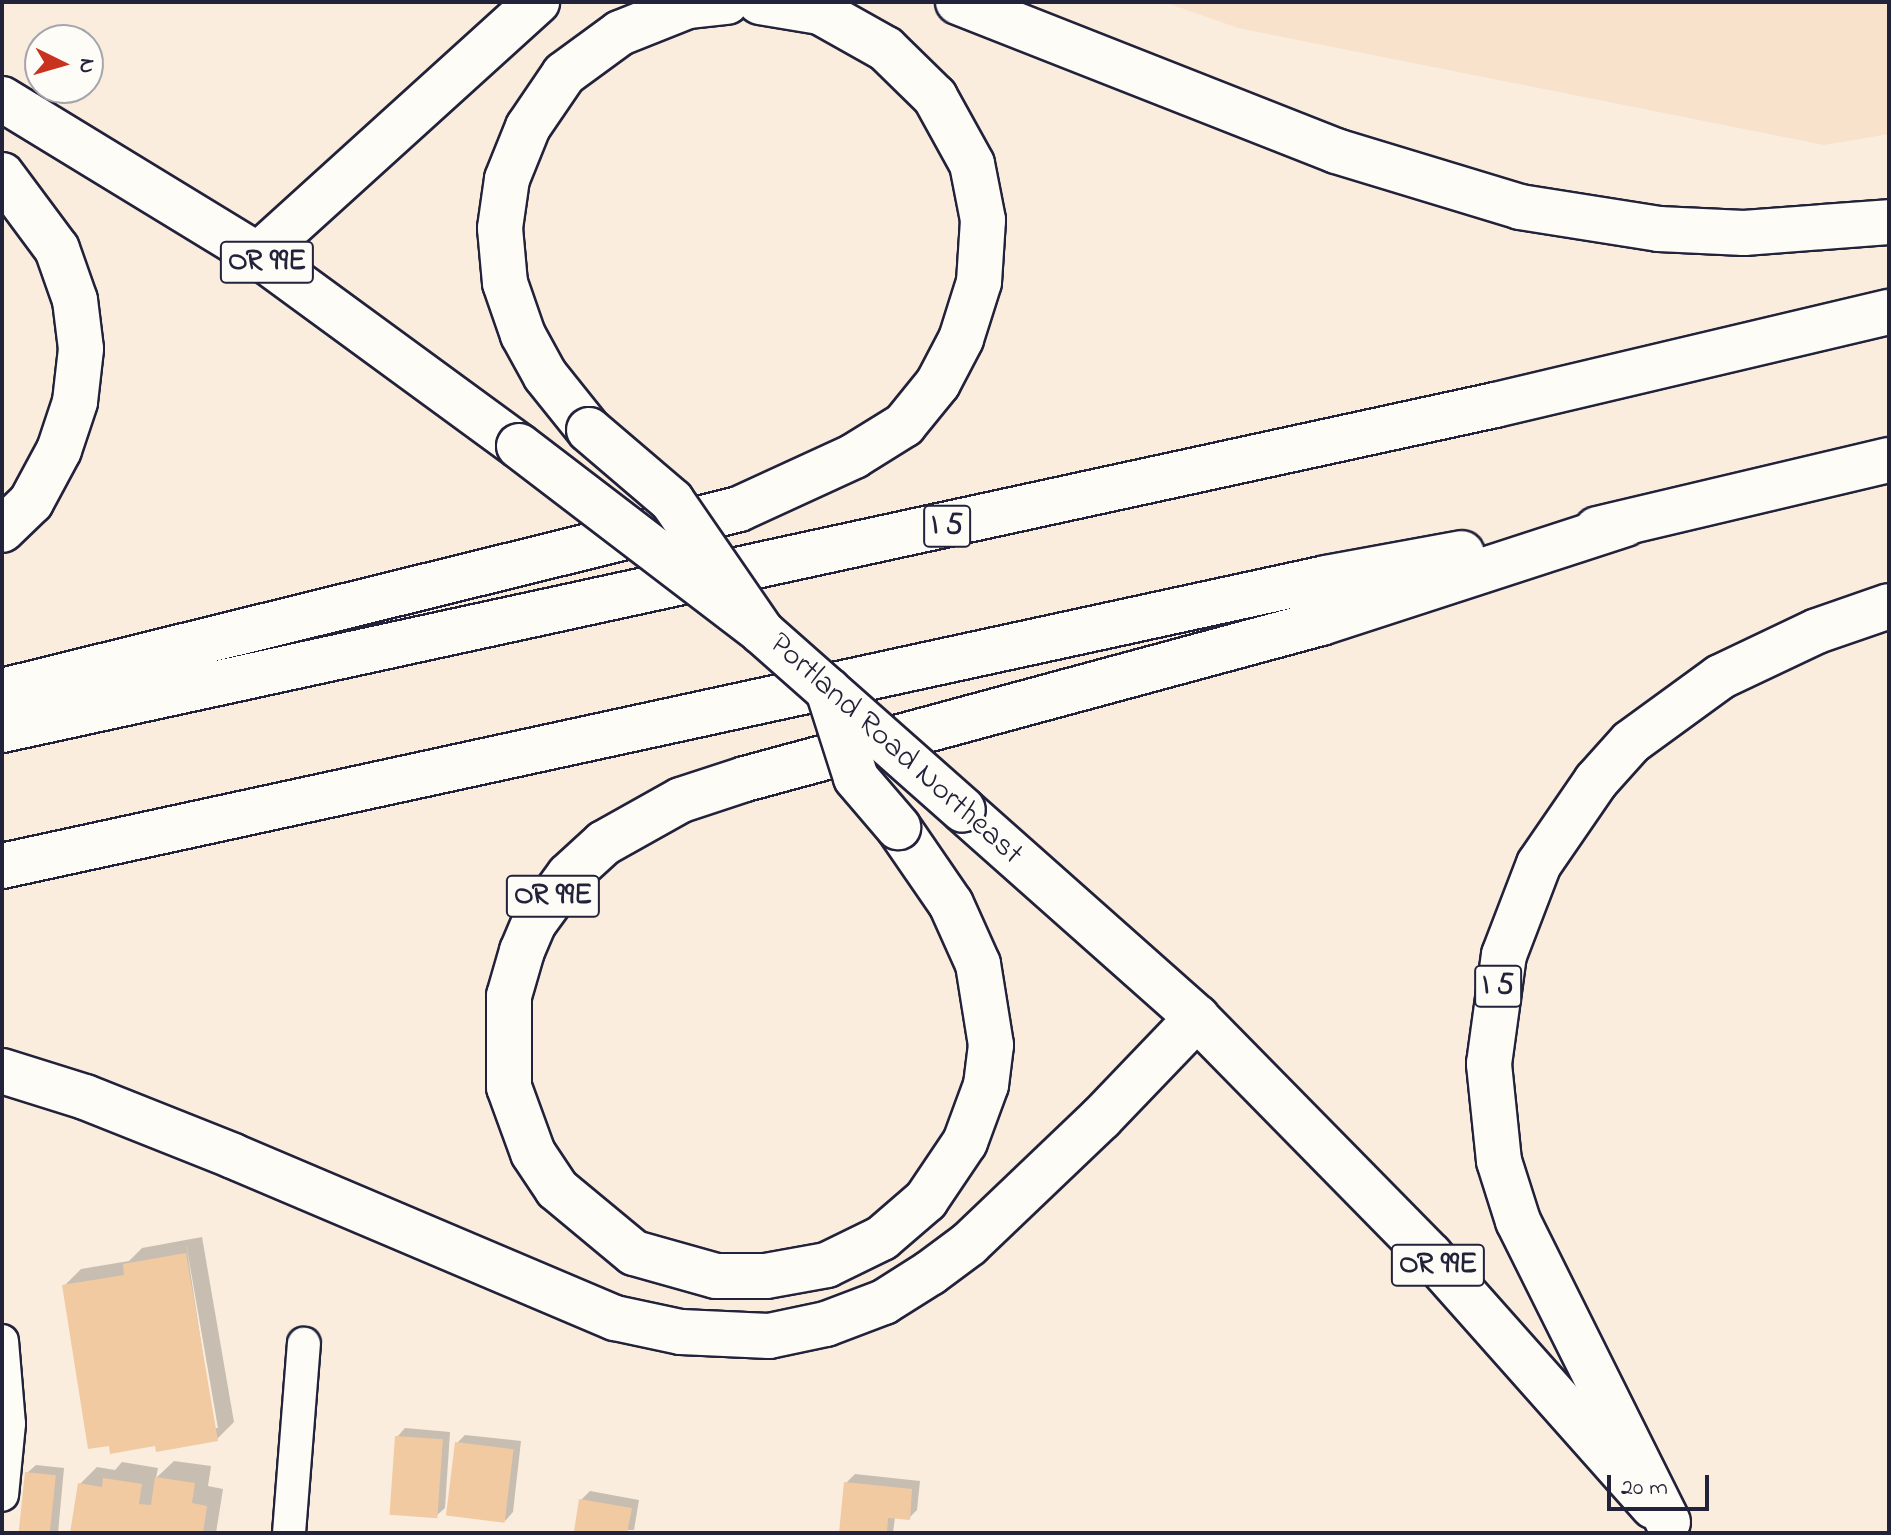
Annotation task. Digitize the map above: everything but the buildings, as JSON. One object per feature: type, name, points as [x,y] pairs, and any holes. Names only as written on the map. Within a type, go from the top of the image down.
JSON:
[{"type":"main road","points":[[258,255],[537,2]]},
{"type":"main road","points":[[727,2],[688,6],[620,33],[564,74],[528,127],[507,179],[500,228],[504,278],[523,335],[545,375],[589,430],[672,501],[762,632]]},
{"type":"main road","points":[[2,691],[739,509],[854,456],[904,425],[938,383],[961,339],[979,282],[983,220],[972,164],[935,97],[886,49],[820,12],[760,2]]},
{"type":"main road","points":[[958,2],[1336,151],[1520,207],[1659,229],[1744,233],[1889,222]]},
{"type":"main road","name":"Portland Road Northeast","points":[[2,99],[258,255],[519,446],[762,632],[1197,1018],[1430,1255],[1672,1529]]},
{"type":"main road","points":[[2,175],[57,249],[75,300],[81,349],[75,402],[59,450],[31,502],[2,530]]},
{"type":"main road","name":"I 5","points":[[2,730],[1480,409],[1889,312]]},
{"type":"main road","points":[[2,866],[1326,578],[1625,524],[1889,460]]},
{"type":"main road","name":"OR 99E","points":[[828,690],[856,778],[898,827],[951,904],[978,964],[991,1045],[986,1085],[965,1142],[915,1210],[882,1238],[827,1265],[766,1276],[716,1276],[634,1253],[557,1189],[533,1153],[509,1087],[509,996],[522,951],[534,923],[569,875],[604,843],[681,800],[745,779],[1321,623],[1625,524]]},
{"type":"main road","name":"I 5","points":[[1672,1529],[1518,1221],[1499,1161],[1489,1064],[1504,955],[1539,864],[1587,792],[1631,742],[1720,677],[1817,631],[1889,606]]},
{"type":"main road","points":[[2,1071],[85,1097],[233,1156],[615,1318],[681,1332],[769,1336],[826,1324],[884,1302],[939,1266],[1090,1128],[1197,1018]]},
{"type":"street","points":[[2,1341],[9,1424],[2,1495]]},
{"type":"street","points":[[289,1533],[304,1344]]},
{"type":"shaded area","points":[[1164,2],[1889,2],[1889,134],[1824,145],[1238,28]]}]
